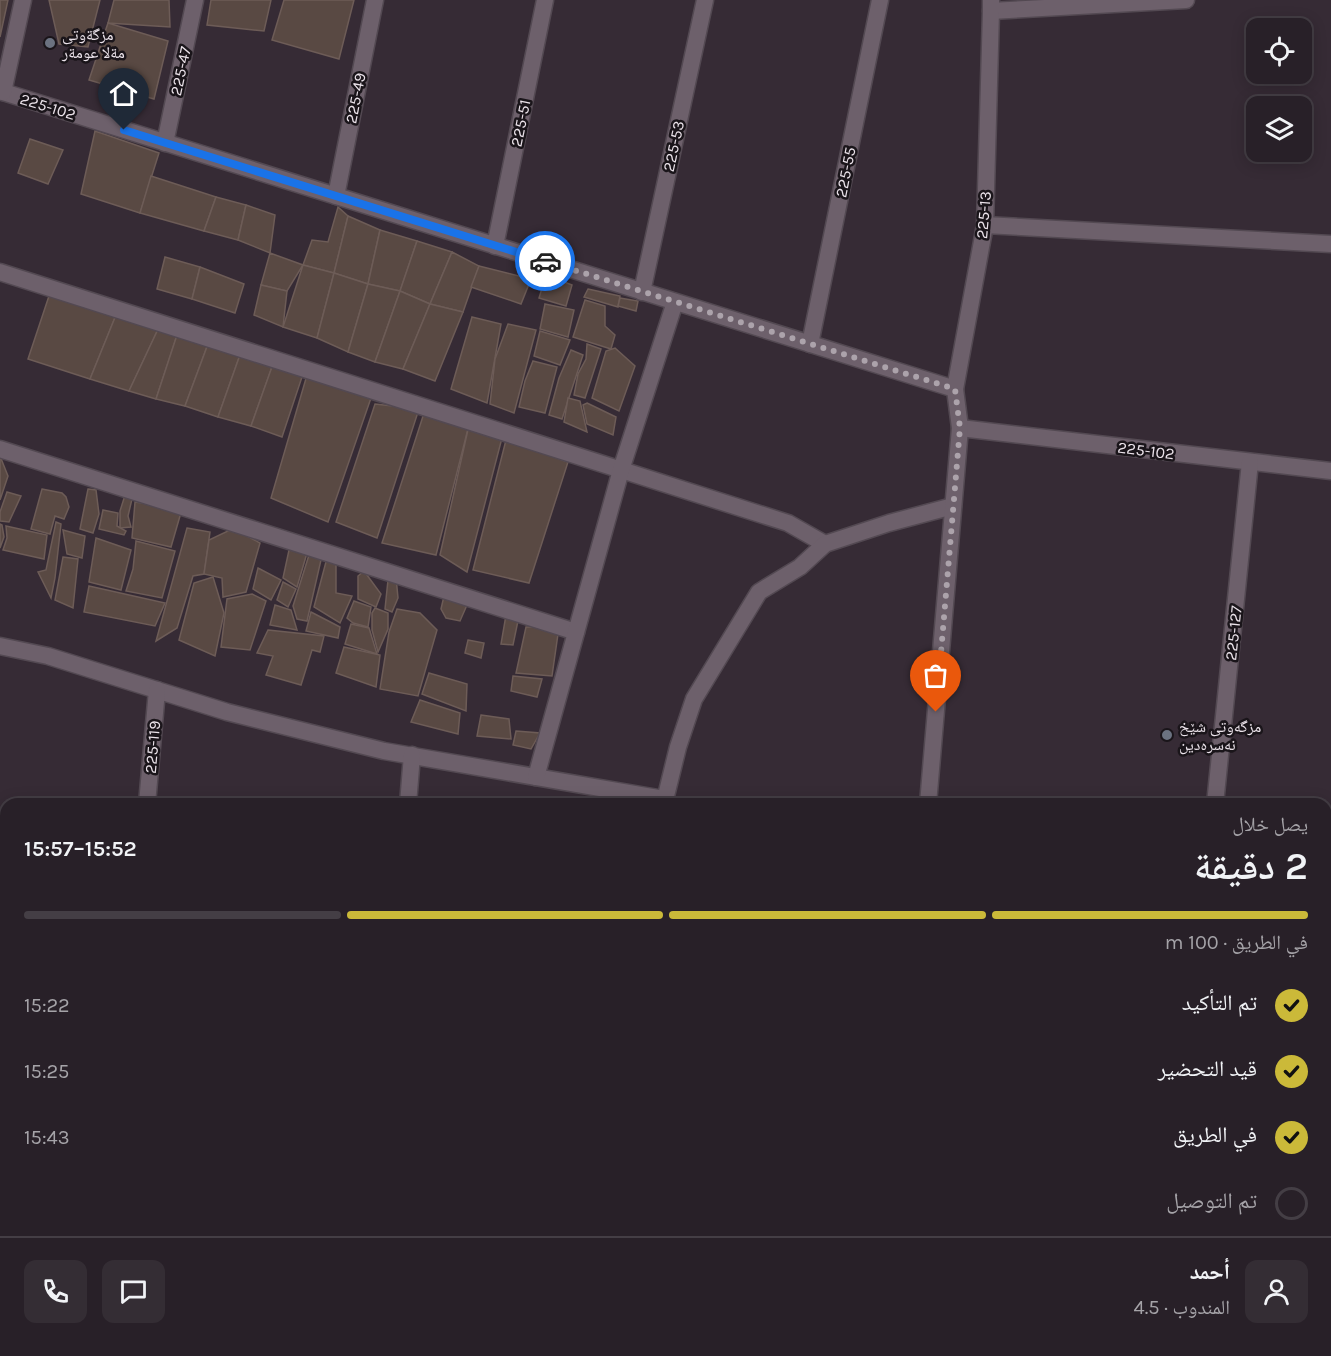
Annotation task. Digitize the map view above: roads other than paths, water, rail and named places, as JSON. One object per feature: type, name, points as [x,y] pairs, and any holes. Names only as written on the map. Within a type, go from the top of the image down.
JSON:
[{"type":"street","points":[[2,92],[23,0]]},
{"type":"street","name":"225-47","points":[[165,143],[195,0]]},
{"type":"street","name":"225-49","points":[[336,196],[375,0]]},
{"type":"street","name":"225-51","points":[[495,246],[545,0]]},
{"type":"street","name":"225-53","points":[[642,292],[705,0]]},
{"type":"street","name":"225-55","points":[[810,344],[880,0]]},
{"type":"street","points":[[991,5],[1186,0]]},
{"type":"street","name":"225-13","points":[[929,798],[960,428],[955,389],[985,225],[991,5]]},
{"type":"street","name":"225-102","points":[[2,92],[955,389]]},
{"type":"street","points":[[985,225],[1331,244]]},
{"type":"street","points":[[0,272],[788,523],[825,544]]},
{"type":"street","points":[[536,777],[621,470],[675,302]]},
{"type":"street","name":"225-102","points":[[960,428],[1331,471]]},
{"type":"street","points":[[0,449],[576,632]]},
{"type":"street","name":"225-127","points":[[1216,798],[1250,462]]},
{"type":"street","points":[[665,798],[678,747],[694,699],[759,592],[800,567],[825,544],[889,523],[953,507]]},
{"type":"street","points":[[0,646],[48,656],[226,712],[384,751],[644,798]]},
{"type":"street","name":"225-119","points":[[148,798],[157,690]]},
{"type":"street","points":[[408,798],[412,755]]},
{"type":"place","name":"مزگةوتی مةلا عومةر","points":[[50,43]]},
{"type":"place","name":"مزگه‌وتی شێخ نه‌سرەدین","points":[[1167,735]]}]
